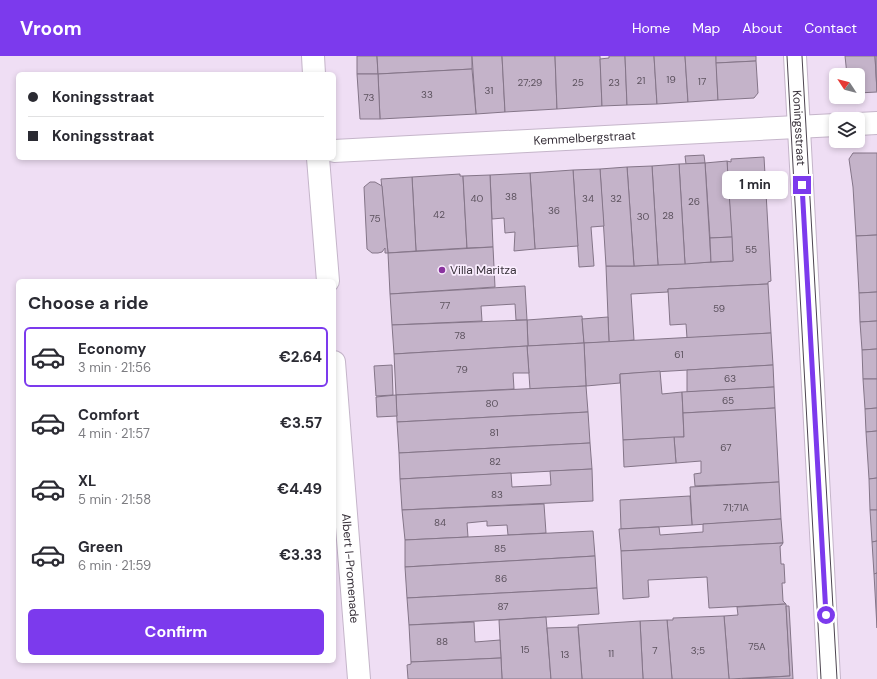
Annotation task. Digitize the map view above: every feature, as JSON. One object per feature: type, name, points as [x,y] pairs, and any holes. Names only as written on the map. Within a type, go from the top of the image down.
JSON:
[{"type":"street","points":[[313,56],[314,72]]},
{"type":"street","name":"Koningsstraat","points":[[795,56],[829,679]]},
{"type":"street","points":[[865,124],[877,123]]},
{"type":"street","name":"Kemmelbergstraat","points":[[336,151],[829,125]]},
{"type":"street","points":[[318,160],[328,279]]},
{"type":"street","name":"Albert I-Promenade","points":[[336,387],[359,679]]},
{"type":"building","points":[[357,56],[377,56],[378,74],[357,74]]},
{"type":"building","points":[[377,56],[472,56],[472,69],[378,74]]},
{"type":"building","points":[[472,56],[502,56],[505,112],[476,114]]},
{"type":"building","points":[[502,56],[555,56],[557,109],[505,112]]},
{"type":"building","points":[[555,56],[600,56],[602,106],[557,109]]},
{"type":"building","points":[[609,56],[625,56],[627,105],[602,106],[600,59],[609,58]]},
{"type":"building","points":[[625,56],[654,56],[657,104],[627,105]]},
{"type":"building","points":[[654,56],[685,56],[688,102],[657,104]]},
{"type":"building","points":[[685,56],[716,56],[718,100],[688,102]]},
{"type":"building","points":[[716,56],[756,56],[756,61],[716,63]]},
{"type":"building","points":[[845,56],[875,56],[877,92],[865,93],[865,68],[846,68]]},
{"type":"building","points":[[875,56],[877,56],[877,91]]},
{"type":"building","points":[[756,61],[758,93],[754,98],[718,100],[716,63]]},
{"type":"building","points":[[472,69],[476,114],[380,119],[378,74]]},
{"type":"building","points":[[357,74],[378,74],[380,119],[360,119]]},
{"type":"building","points":[[853,153],[877,153],[877,235],[856,236],[853,187],[849,159]]},
{"type":"building","points":[[704,155],[705,163],[686,164],[685,156]]},
{"type":"building","points":[[764,157],[771,281],[768,282],[768,284],[668,289],[668,292],[631,294],[634,340],[609,342],[606,266],[733,261],[727,161],[731,162],[731,159]]},
{"type":"building","points":[[727,161],[732,237],[710,238],[705,163]]},
{"type":"building","points":[[705,163],[711,262],[685,264],[679,164]]},
{"type":"building","points":[[679,164],[685,264],[658,265],[652,166]]},
{"type":"building","points":[[652,166],[658,265],[634,266],[627,167]]},
{"type":"building","points":[[627,167],[634,266],[606,266],[600,169]]},
{"type":"building","points":[[600,169],[604,226],[591,227],[594,266],[579,267],[573,170]]},
{"type":"building","points":[[573,170],[578,246],[535,249],[530,173]]},
{"type":"building","points":[[530,173],[535,249],[514,251],[515,232],[505,233],[504,218],[492,219],[490,175]]},
{"type":"building","points":[[460,174],[460,176],[463,176],[467,248],[416,251],[412,177]]},
{"type":"building","points":[[490,175],[493,247],[467,248],[463,176]]},
{"type":"building","points":[[412,177],[416,251],[388,253],[381,179]]},
{"type":"building","points":[[370,182],[375,182],[382,186],[388,253],[385,253],[385,248],[382,252],[378,253],[372,253],[367,249],[364,187]]},
{"type":"building","points":[[877,235],[877,292],[859,293],[856,236]]},
{"type":"building","points":[[732,237],[733,261],[711,262],[710,238]]},
{"type":"building","name":"Villa Maritza","points":[[493,247],[495,287],[390,294],[388,253]]},
{"type":"building","points":[[768,284],[771,333],[687,338],[686,324],[670,325],[668,289]]},
{"type":"building","points":[[525,286],[527,320],[516,320],[515,304],[481,306],[482,321],[392,325],[390,294]]},
{"type":"building","points":[[877,292],[877,321],[860,322],[859,293]]},
{"type":"building","points":[[582,316],[584,343],[528,346],[527,320]]},
{"type":"building","points":[[608,317],[609,342],[584,343],[582,319]]},
{"type":"building","points":[[527,320],[528,346],[394,354],[392,325]]},
{"type":"building","points":[[877,321],[877,349],[862,350],[860,322]]},
{"type":"building","points":[[771,333],[773,365],[620,374],[620,383],[586,386],[584,343]]},
{"type":"building","points":[[584,343],[586,386],[530,389],[527,346]]},
{"type":"building","points":[[527,346],[529,373],[513,373],[514,389],[396,395],[394,354]]},
{"type":"building","points":[[877,349],[877,379],[863,379],[862,350]]},
{"type":"building","points":[[392,365],[393,395],[376,396],[374,366]]},
{"type":"building","points":[[773,365],[774,387],[687,392],[687,370]]},
{"type":"building","points":[[660,371],[662,394],[682,392],[684,437],[623,440],[620,374]]},
{"type":"building","points":[[863,379],[877,379],[877,408],[865,409]]},
{"type":"building","points":[[586,386],[588,412],[397,422],[396,395]]},
{"type":"building","points":[[774,387],[775,408],[683,413],[682,392]]},
{"type":"building","points":[[396,395],[397,416],[377,417],[376,397]]},
{"type":"building","points":[[775,408],[779,482],[695,486],[694,474],[701,473],[701,461],[676,463],[674,437],[684,437],[683,413]]},
{"type":"building","points":[[877,408],[877,431],[866,432],[865,409]]},
{"type":"building","points":[[588,412],[590,443],[399,453],[397,422]]},
{"type":"building","points":[[877,431],[877,478],[869,479],[866,432]]},
{"type":"building","points":[[674,437],[676,463],[624,467],[623,440]]},
{"type":"building","points":[[590,443],[592,469],[400,479],[399,453]]},
{"type":"building","points":[[592,469],[593,501],[402,510],[400,479],[511,473],[512,487],[551,485],[550,471]]},
{"type":"building","points":[[877,478],[877,510],[870,510],[869,479]]},
{"type":"building","points":[[779,482],[781,519],[692,525],[690,487]]},
{"type":"building","points":[[690,496],[692,525],[621,529],[620,500]]},
{"type":"building","points":[[544,504],[546,533],[508,535],[507,525],[487,526],[487,521],[467,523],[468,537],[405,540],[402,510]]},
{"type":"building","points":[[870,510],[877,510],[877,541],[872,542]]},
{"type":"building","points":[[781,519],[783,543],[621,551],[619,529],[659,527],[660,535],[703,532],[703,524]]},
{"type":"building","points":[[593,531],[595,556],[405,567],[405,540]]},
{"type":"building","points":[[877,541],[877,573],[874,574],[872,542]]},
{"type":"building","points":[[783,543],[780,546],[781,564],[784,564],[785,583],[782,583],[783,601],[786,604],[709,608],[707,577],[648,580],[649,597],[623,599],[621,551]]},
{"type":"building","points":[[595,556],[597,588],[407,598],[405,567]]},
{"type":"building","points":[[877,573],[877,628],[874,574]]},
{"type":"building","points":[[597,588],[599,614],[409,625],[407,598]]},
{"type":"building","points":[[786,604],[790,676],[729,679],[724,616],[738,615],[737,607]]},
{"type":"building","points":[[786,606],[789,606],[793,679],[742,679],[790,676]]},
{"type":"building","points":[[724,616],[729,679],[672,679],[667,620],[673,620],[673,618]]},
{"type":"building","points":[[546,617],[551,679],[502,679],[499,620]]},
{"type":"building","points":[[667,620],[672,679],[643,679],[640,621]]},
{"type":"building","points":[[640,621],[643,679],[582,679],[578,625]]},
{"type":"building","points":[[474,622],[475,642],[500,640],[501,658],[411,662],[409,625]]},
{"type":"building","points":[[578,627],[582,679],[551,679],[547,628]]},
{"type":"building","points":[[501,658],[502,679],[408,679],[407,665],[411,664],[411,662]]},
{"type":"tram line","points":[[787,56],[821,679]]},
{"type":"tram line","points":[[802,56],[837,679]]},
{"type":"place","name":"Villa Maritza","points":[[442,270]]},
{"type":"route","points":[[802,185],[826,615]]}]
